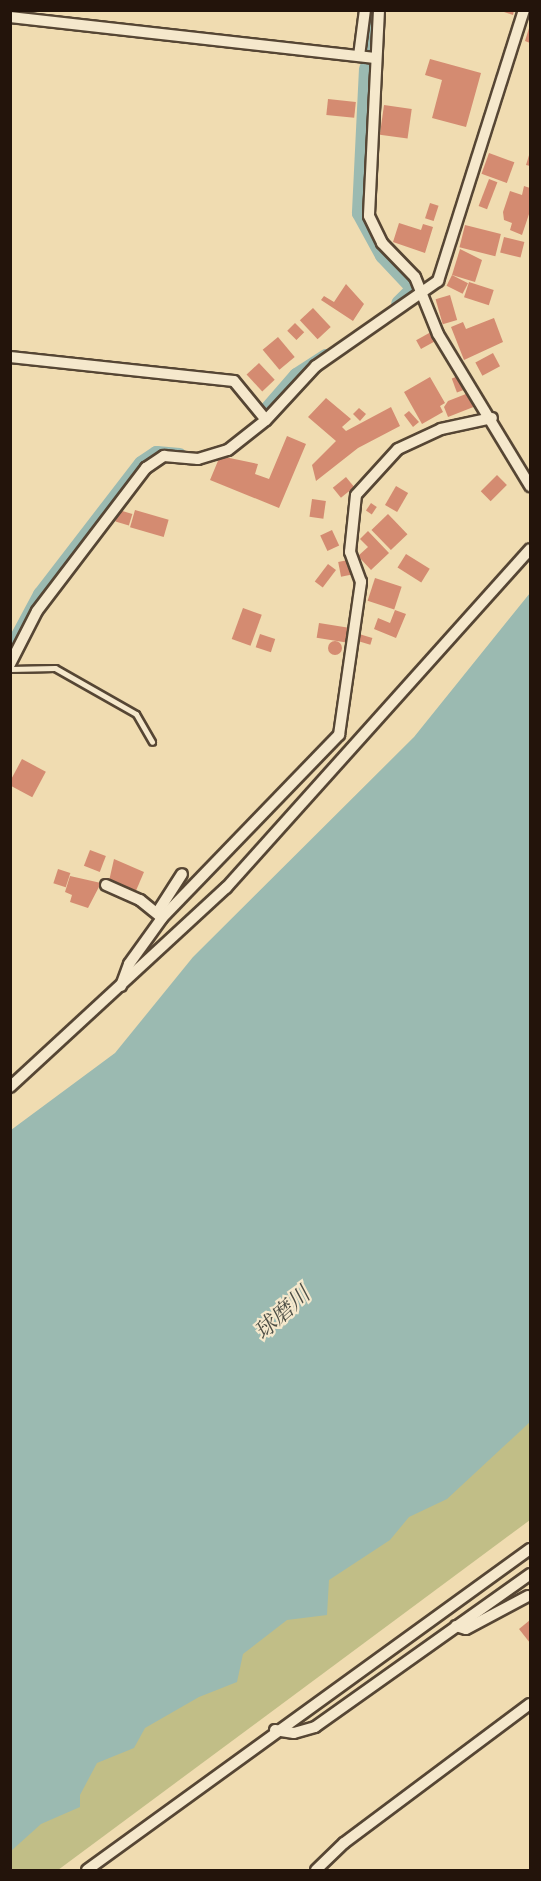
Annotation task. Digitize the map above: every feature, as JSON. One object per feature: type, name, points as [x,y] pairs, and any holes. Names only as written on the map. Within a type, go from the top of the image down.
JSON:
[{"type":"street","points":[[359,56],[365,10]]},
{"type":"street","points":[[379,10],[373,58],[369,216],[382,243],[415,277],[438,334],[492,418],[531,486]]},
{"type":"street","points":[[10,667],[37,611],[146,468],[164,456],[198,459],[228,450],[266,420],[316,366],[438,281],[524,10]]},
{"type":"street","points":[[10,17],[35,15],[373,58]]},
{"type":"street","points":[[10,357],[234,381],[266,420]]},
{"type":"street","points":[[160,916],[339,735],[361,582],[350,552],[356,495],[399,449],[441,429],[492,418]]},
{"type":"street","points":[[10,1087],[119,990],[226,888],[531,549]]},
{"type":"street","points":[[119,990],[129,964],[160,916],[182,874]]},
{"type":"street","points":[[106,885],[160,916]]},
{"type":"street","points":[[87,1870],[275,1730],[531,1548]]},
{"type":"street","points":[[275,1730],[315,1727],[531,1574]]},
{"type":"street","points":[[456,1626],[466,1629],[528,1596]]},
{"type":"street","points":[[323,1868],[531,1704]]},
{"type":"lane","points":[[10,667],[55,668],[136,714],[152,742]]},
{"type":"shaded area","points":[[530,1339],[530,1520],[58,1870],[11,1870],[11,1766]]},
{"type":"water","name":"球磨川","points":[[530,593],[530,1422],[447,1499],[409,1517],[390,1540],[329,1580],[327,1615],[287,1620],[243,1654],[237,1682],[199,1697],[145,1728],[134,1748],[97,1763],[80,1795],[80,1807],[41,1824],[11,1851],[11,1130],[115,1053],[193,957],[414,737]]},
{"type":"building","points":[[498,10],[514,10],[513,15]]},
{"type":"building","points":[[530,25],[530,43],[525,41]]},
{"type":"building","points":[[430,59],[481,73],[466,127],[432,118],[442,80],[425,75]]},
{"type":"building","points":[[328,99],[356,102],[354,118],[326,115]]},
{"type":"building","points":[[384,105],[412,109],[408,139],[380,135]]},
{"type":"building","points":[[530,152],[530,166],[526,165]]},
{"type":"building","points":[[489,153],[514,162],[507,183],[481,174]]},
{"type":"building","points":[[489,179],[497,182],[487,209],[479,206]]},
{"type":"building","points":[[524,186],[530,188],[530,211],[522,235],[510,230],[512,223],[504,220],[503,212],[510,191],[522,195]]},
{"type":"building","points":[[430,203],[439,206],[434,221],[425,218]]},
{"type":"building","points":[[399,223],[421,230],[423,224],[433,227],[425,253],[393,242]]},
{"type":"building","points":[[465,225],[501,234],[495,256],[459,247]]},
{"type":"building","points":[[504,237],[524,242],[521,258],[500,253]]},
{"type":"building","points":[[460,249],[482,260],[475,282],[452,275]]},
{"type":"building","points":[[452,275],[468,283],[463,294],[447,286]]},
{"type":"building","points":[[469,282],[494,290],[489,305],[464,297]]},
{"type":"building","points":[[346,284],[364,304],[353,321],[321,300],[324,296],[334,302]]},
{"type":"building","points":[[450,295],[457,320],[443,324],[436,299]]},
{"type":"building","points":[[313,308],[331,327],[318,339],[300,320]]},
{"type":"building","points":[[494,318],[503,342],[464,360],[451,327],[463,322],[466,329]]},
{"type":"building","points":[[295,323],[304,332],[296,340],[287,331]]},
{"type":"building","points":[[431,332],[436,341],[421,349],[416,340]]},
{"type":"building","points":[[278,337],[295,357],[279,370],[263,350]]},
{"type":"building","points":[[493,353],[500,366],[482,376],[475,362]]},
{"type":"building","points":[[259,363],[275,380],[262,391],[247,375]]},
{"type":"building","points":[[464,374],[469,388],[457,393],[452,378]]},
{"type":"building","points":[[430,377],[445,403],[440,406],[443,412],[422,424],[404,392]]},
{"type":"building","points":[[471,392],[476,406],[448,417],[444,407],[448,401]]},
{"type":"building","points":[[326,398],[351,419],[342,427],[346,431],[391,407],[400,426],[358,448],[316,481],[312,465],[336,441],[308,417]]},
{"type":"building","points":[[359,408],[366,414],[360,421],[353,414]]},
{"type":"building","points":[[409,411],[419,422],[413,427],[404,415]]},
{"type":"building","points":[[287,436],[306,444],[279,508],[210,480],[220,456],[258,464],[255,474],[269,479]]},
{"type":"building","points":[[497,475],[507,485],[491,501],[481,491]]},
{"type":"building","points":[[346,477],[354,487],[341,498],[333,488]]},
{"type":"building","points":[[396,486],[408,493],[397,512],[385,505]]},
{"type":"building","points":[[312,499],[326,501],[323,519],[309,517]]},
{"type":"building","points":[[371,503],[377,507],[372,514],[366,510]]},
{"type":"building","points":[[119,510],[132,514],[129,526],[115,521]]},
{"type":"building","points":[[135,510],[169,520],[164,537],[130,527]]},
{"type":"building","points":[[388,514],[407,534],[391,550],[371,530]]},
{"type":"building","points":[[332,530],[339,545],[327,551],[320,535]]},
{"type":"building","points":[[368,531],[389,553],[371,570],[358,556],[368,547],[360,539]]},
{"type":"building","points":[[406,554],[430,569],[421,582],[398,568]]},
{"type":"building","points":[[348,560],[351,575],[341,577],[338,562]]},
{"type":"building","points":[[328,564],[336,570],[323,588],[315,582]]},
{"type":"building","points":[[375,578],[402,587],[394,609],[368,601]]},
{"type":"building","points":[[243,608],[262,615],[251,646],[232,639]]},
{"type":"building","points":[[395,610],[406,614],[396,638],[374,629],[378,618],[390,623]]},
{"type":"building","points":[[319,623],[349,628],[346,643],[317,638]]},
{"type":"building","points":[[260,634],[275,639],[271,652],[256,647]]},
{"type":"building","points":[[359,634],[372,638],[370,645],[357,641]]},
{"type":"building","points":[[335,641],[340,643],[342,648],[340,653],[335,655],[330,653],[328,648],[330,643]]},
{"type":"building","points":[[22,759],[46,772],[32,797],[10,785]]},
{"type":"building","points":[[90,850],[106,856],[100,872],[84,866]]},
{"type":"building","points":[[114,859],[144,872],[135,893],[109,881]]},
{"type":"building","points":[[58,869],[70,873],[66,887],[53,883]]},
{"type":"building","points":[[70,876],[101,883],[88,908],[70,902],[72,895],[65,892]]},
{"type":"building","points":[[530,1620],[530,1643],[519,1629]]},
{"type":"waterway","points":[[367,55],[372,10]]},
{"type":"waterway","points":[[366,68],[359,213],[382,255],[413,288],[398,303]]},
{"type":"waterway","points":[[264,412],[296,375],[325,356]]},
{"type":"waterway","points":[[10,650],[40,594],[141,463],[156,453],[179,455]]}]
